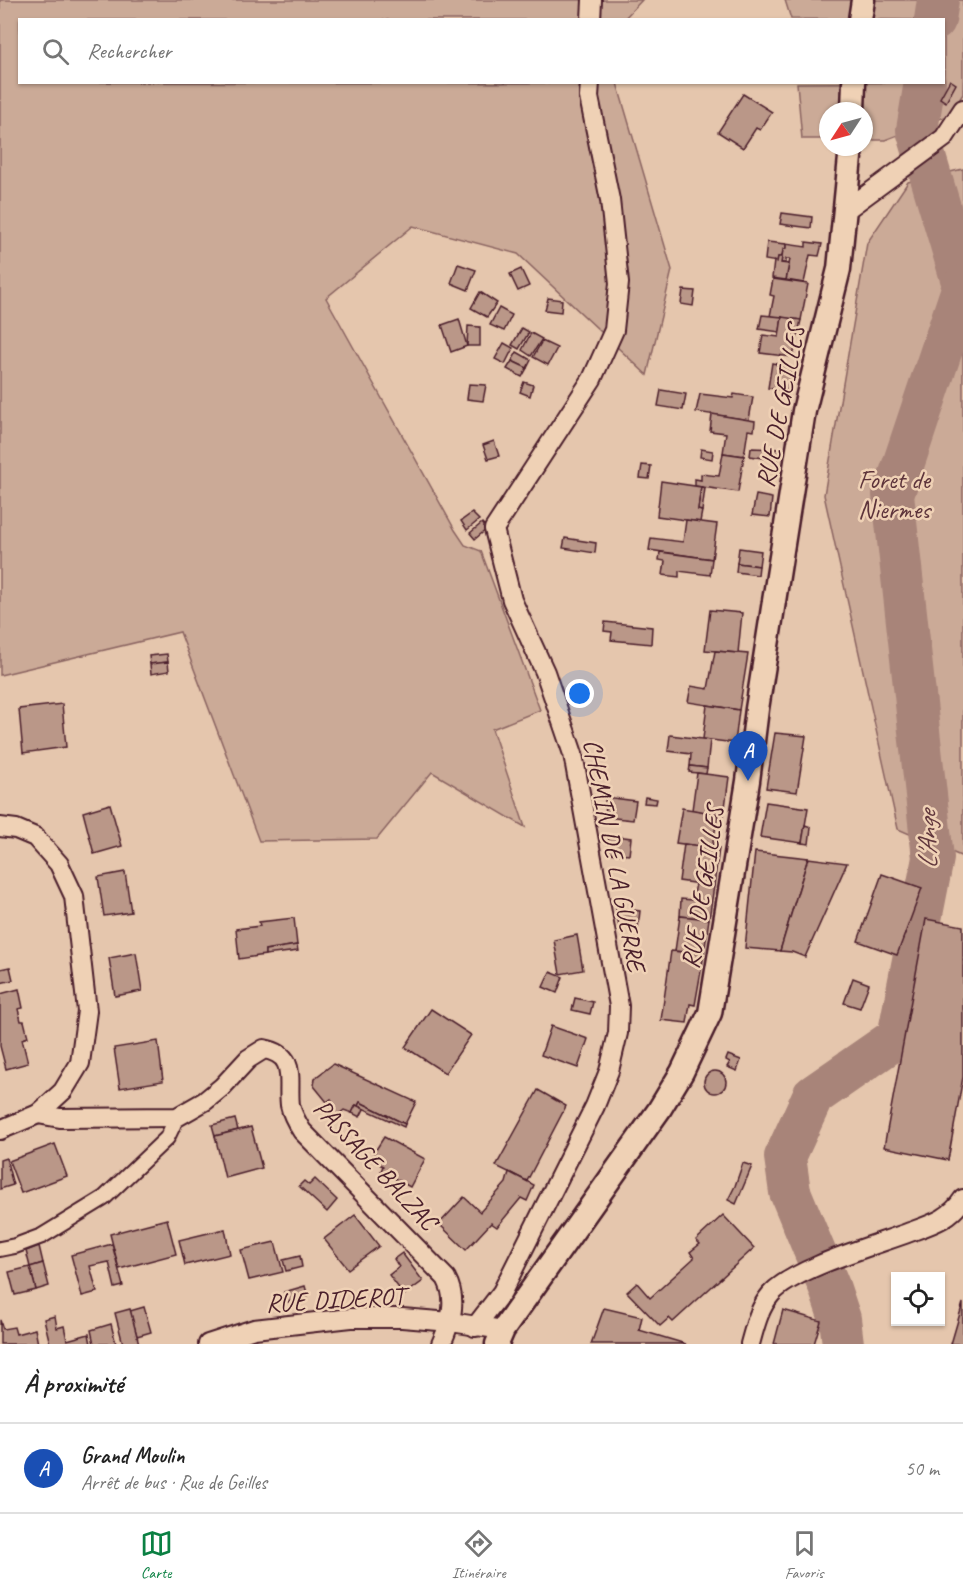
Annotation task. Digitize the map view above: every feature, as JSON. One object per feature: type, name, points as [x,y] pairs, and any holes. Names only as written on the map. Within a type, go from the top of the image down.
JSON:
[{"type":"street","points":[[591,18],[592,0]]},
{"type":"street","points":[[860,18],[863,0]]},
{"type":"street","name":"CHEMIN DE LA GUERRE","points":[[474,1327],[502,1292],[595,1106],[609,1071],[618,1033],[619,1006],[573,754],[545,672],[512,600],[494,529],[592,379],[614,330],[619,283],[618,271],[610,200],[589,97],[590,84]]},
{"type":"street","points":[[853,102],[854,84]]},
{"type":"street","points":[[846,210],[944,138],[963,109]]},
{"type":"street","name":"RUE DE GEILLES","points":[[500,1337],[659,1110],[682,1072],[710,1013],[804,411],[836,283],[850,156]]},
{"type":"street","points":[[0,827],[16,829],[35,837],[59,864],[74,896],[87,1011],[80,1063],[63,1091],[38,1114],[0,1130]]},
{"type":"street","name":"PASSAGE BALZAC","points":[[38,1114],[60,1118],[177,1117],[205,1101],[222,1087],[248,1059],[264,1049],[275,1051],[284,1057],[289,1068],[290,1106],[294,1120],[446,1278],[451,1286],[453,1299],[451,1322]]},
{"type":"street","name":"PASSAGE BALZAC","points":[[0,1249],[42,1236],[105,1198],[167,1137],[177,1117]]},
{"type":"street","points":[[750,1344],[760,1310],[772,1293],[786,1281],[832,1260],[934,1224],[955,1211],[963,1199]]},
{"type":"street","name":"RUE DIDEROT","points":[[208,1344],[254,1329],[351,1318],[402,1318],[451,1322],[474,1327],[500,1337]]},
{"type":"street","points":[[441,1344],[451,1322]]},
{"type":"green space","points":[[0,0],[642,0],[625,18],[18,18],[18,84],[617,84],[672,270],[647,375],[518,254],[413,226],[326,298],[455,530],[465,545],[481,551],[540,710],[492,729],[525,827],[432,772],[377,839],[259,841],[180,632],[0,675]]},
{"type":"green space","points":[[785,0],[963,0],[963,94],[950,115],[885,140],[873,140],[873,102],[819,102],[819,139],[802,139],[797,84],[945,84],[945,18],[791,18]]},
{"type":"green space","name":"Foret de Niermes","points":[[963,169],[963,857],[898,829],[824,495],[867,243],[908,182]]},
{"type":"building","points":[[950,80],[956,84],[946,102],[940,98]]},
{"type":"building","points":[[743,94],[772,112],[760,130],[756,128],[743,148],[718,132]]},
{"type":"building","points":[[782,213],[812,217],[811,228],[780,224]]},
{"type":"building","points":[[767,242],[786,244],[782,257],[778,257],[777,262],[765,260]]},
{"type":"building","points":[[806,242],[822,244],[819,256],[810,255],[804,283],[786,280],[790,259],[786,259],[786,263],[781,263],[786,244],[806,247]]},
{"type":"building","points":[[778,257],[782,257],[781,263],[789,264],[786,280],[772,278],[774,261],[777,262]]},
{"type":"building","points":[[458,264],[476,270],[468,290],[451,283]]},
{"type":"building","points":[[521,269],[529,286],[518,291],[510,274]]},
{"type":"building","points":[[773,279],[808,284],[801,320],[770,316],[774,296],[770,295]]},
{"type":"building","points":[[683,290],[695,291],[693,306],[681,304]]},
{"type":"building","points":[[480,292],[497,303],[487,317],[471,308]]},
{"type":"building","points":[[548,298],[562,300],[561,312],[545,310]]},
{"type":"building","points":[[499,308],[512,315],[504,331],[490,325]]},
{"type":"building","points":[[762,315],[782,317],[780,332],[759,329]]},
{"type":"building","points":[[782,317],[801,320],[793,357],[760,353],[763,335],[779,337]]},
{"type":"building","points":[[459,319],[467,346],[451,352],[442,325]]},
{"type":"building","points":[[468,326],[480,327],[480,346],[467,346]]},
{"type":"building","points":[[522,328],[529,332],[519,349],[512,345]]},
{"type":"building","points":[[531,333],[542,339],[531,356],[522,350]]},
{"type":"building","points":[[542,341],[557,348],[548,365],[533,357]]},
{"type":"building","points":[[504,343],[513,348],[505,364],[495,359]]},
{"type":"building","points":[[517,352],[531,360],[527,368],[512,361]]},
{"type":"building","points":[[512,361],[527,368],[522,377],[507,369]]},
{"type":"building","points":[[772,363],[792,367],[788,390],[768,388]]},
{"type":"building","points":[[524,382],[533,385],[530,396],[520,392]]},
{"type":"building","points":[[469,384],[486,385],[483,401],[467,399]]},
{"type":"building","points":[[661,390],[686,394],[683,410],[658,406]]},
{"type":"building","points":[[700,394],[733,398],[734,394],[753,397],[749,420],[696,412]]},
{"type":"building","points":[[712,414],[755,421],[754,431],[748,430],[744,456],[723,453],[726,433],[710,431]]},
{"type":"building","points":[[494,441],[499,456],[488,459],[483,445]]},
{"type":"building","points":[[751,448],[779,449],[777,460],[750,456]]},
{"type":"building","points":[[701,449],[713,451],[712,459],[700,457]]},
{"type":"building","points":[[723,453],[744,456],[738,492],[695,486],[695,479],[701,480],[701,474],[719,476]]},
{"type":"building","points":[[642,465],[651,466],[649,479],[640,478]]},
{"type":"building","points":[[661,481],[701,487],[698,510],[702,511],[700,522],[657,516]]},
{"type":"building","points":[[701,487],[705,488],[702,511],[698,510]]},
{"type":"building","points":[[756,495],[772,498],[770,517],[752,515]]},
{"type":"building","points":[[472,513],[479,520],[467,530],[461,521]]},
{"type":"building","points":[[686,520],[717,524],[712,559],[649,550],[651,538],[683,542]]},
{"type":"building","points":[[482,523],[487,529],[475,539],[470,533]]},
{"type":"building","points":[[565,538],[596,543],[595,553],[563,548]]},
{"type":"building","points":[[739,548],[761,551],[759,566],[737,563]]},
{"type":"building","points":[[660,552],[712,559],[710,575],[679,571],[679,577],[663,575],[665,561],[659,560]]},
{"type":"building","points":[[737,563],[759,566],[758,575],[736,572]]},
{"type":"building","points":[[710,610],[742,613],[738,653],[705,650]]},
{"type":"building","points":[[605,622],[652,627],[651,644],[611,640],[612,632],[604,631]]},
{"type":"building","points":[[715,651],[748,654],[739,710],[688,702],[691,686],[708,689]]},
{"type":"building","points":[[167,654],[168,662],[150,664],[149,656]]},
{"type":"building","points":[[168,662],[169,671],[151,674],[150,664]]},
{"type":"building","points":[[62,704],[66,747],[23,753],[19,709]]},
{"type":"building","points":[[707,705],[739,710],[735,743],[703,739]]},
{"type":"building","points":[[775,733],[806,736],[797,792],[766,788]]},
{"type":"building","points":[[670,735],[710,740],[707,768],[690,766],[691,754],[668,751]]},
{"type":"building","points":[[690,766],[707,768],[706,774],[689,772]]},
{"type":"building","points":[[697,773],[729,777],[724,815],[692,810]]},
{"type":"building","points":[[605,797],[636,801],[633,820],[606,817]]},
{"type":"building","points":[[645,797],[657,799],[656,804],[644,803]]},
{"type":"building","points":[[766,802],[808,808],[802,843],[760,837]]},
{"type":"building","points":[[110,804],[122,846],[94,854],[83,812]]},
{"type":"building","points":[[682,808],[718,814],[712,848],[676,843]]},
{"type":"building","points":[[805,825],[811,827],[809,844],[802,843]]},
{"type":"building","points":[[608,835],[631,838],[629,855],[609,853]]},
{"type":"building","points":[[684,844],[719,848],[714,886],[679,881]]},
{"type":"building","points":[[755,852],[808,858],[780,951],[745,948]]},
{"type":"building","points":[[808,858],[847,863],[805,957],[792,952],[780,951]]},
{"type":"building","points":[[125,872],[131,912],[104,916],[98,877]]},
{"type":"building","points":[[882,874],[922,888],[897,955],[858,941]]},
{"type":"building","points":[[696,883],[714,886],[709,919],[680,916],[681,899],[693,900]]},
{"type":"building","points":[[616,908],[640,911],[638,928],[619,927]]},
{"type":"building","points":[[680,916],[709,919],[704,954],[675,951]]},
{"type":"building","points":[[294,918],[297,945],[265,950],[265,955],[239,959],[236,929],[260,926],[259,922]]},
{"type":"building","points":[[926,919],[963,926],[963,1077],[948,1160],[884,1147]]},
{"type":"building","points":[[577,935],[583,970],[560,974],[554,940]]},
{"type":"building","points":[[297,945],[298,951],[265,955],[265,950]]},
{"type":"building","points":[[671,951],[704,954],[695,1005],[690,1004],[687,1023],[661,1020]]},
{"type":"building","points":[[136,953],[142,991],[115,996],[109,958]]},
{"type":"building","points":[[10,967],[13,980],[0,983],[0,969]]},
{"type":"building","points":[[550,972],[563,977],[557,993],[543,987]]},
{"type":"building","points":[[853,978],[869,984],[860,1008],[844,1003]]},
{"type":"building","points":[[19,989],[23,1008],[18,1009],[28,1037],[22,1039],[28,1063],[6,1069],[0,1046],[0,994]]},
{"type":"building","points":[[575,998],[593,1002],[590,1014],[572,1010]]},
{"type":"building","points":[[431,1009],[471,1035],[445,1073],[405,1047]]},
{"type":"building","points":[[551,1026],[588,1039],[578,1068],[541,1055]]},
{"type":"building","points":[[158,1041],[163,1081],[120,1088],[114,1048]]},
{"type":"building","points":[[728,1055],[741,1060],[737,1071],[727,1067],[730,1062],[726,1060]]},
{"type":"building","points":[[333,1064],[416,1102],[405,1124],[360,1102],[352,1113],[344,1110],[334,1118],[327,1109],[333,1103],[331,1099],[327,1102],[314,1086],[315,1078]]},
{"type":"building","points":[[711,1071],[719,1071],[726,1078],[726,1086],[719,1093],[711,1093],[704,1086],[704,1078]]},
{"type":"building","points":[[538,1090],[566,1106],[527,1181],[496,1166]]},
{"type":"building","points":[[360,1102],[405,1124],[404,1127],[358,1106]]},
{"type":"building","points":[[356,1105],[364,1109],[360,1117],[352,1113]]},
{"type":"building","points":[[235,1119],[238,1130],[215,1136],[212,1125]]},
{"type":"building","points":[[251,1127],[262,1168],[225,1178],[215,1136]]},
{"type":"building","points":[[384,1137],[425,1159],[410,1187],[381,1171],[383,1166],[370,1159]]},
{"type":"building","points":[[55,1144],[67,1176],[21,1193],[9,1161]]},
{"type":"building","points":[[6,1158],[13,1185],[0,1189],[0,1160]]},
{"type":"building","points":[[743,1163],[752,1166],[736,1204],[728,1200]]},
{"type":"building","points":[[509,1172],[534,1185],[527,1201],[521,1198],[497,1227],[491,1223],[466,1250],[439,1224],[464,1197],[480,1212],[506,1183]]},
{"type":"building","points":[[315,1179],[337,1200],[327,1212],[299,1186],[304,1181],[309,1185]]},
{"type":"building","points":[[355,1215],[379,1246],[348,1269],[324,1239]]},
{"type":"building","points":[[723,1215],[754,1248],[673,1322],[669,1318],[660,1326],[627,1292],[637,1283],[650,1298],[694,1258],[690,1252],[700,1244],[696,1240]]},
{"type":"building","points":[[167,1219],[176,1254],[119,1269],[110,1234]]},
{"type":"building","points":[[225,1229],[230,1254],[185,1265],[179,1240]]},
{"type":"building","points":[[275,1242],[283,1272],[249,1280],[241,1250]]},
{"type":"building","points":[[112,1244],[123,1286],[115,1288],[109,1262],[90,1266],[97,1292],[82,1296],[71,1255]]},
{"type":"building","points":[[39,1246],[43,1263],[30,1267],[26,1251]]},
{"type":"building","points":[[402,1253],[423,1281],[404,1295],[389,1275],[399,1267],[394,1259]]},
{"type":"building","points":[[300,1256],[302,1267],[286,1271],[283,1260]]},
{"type":"building","points":[[43,1263],[49,1286],[36,1290],[30,1267]]},
{"type":"building","points":[[30,1267],[36,1290],[15,1295],[9,1272]]},
{"type":"building","points":[[305,1286],[308,1297],[287,1302],[284,1292]]},
{"type":"building","points":[[963,1303],[963,1344],[951,1344]]},
{"type":"building","points":[[144,1307],[151,1332],[137,1336],[130,1311]]},
{"type":"building","points":[[604,1308],[642,1317],[639,1330],[686,1344],[591,1344]]},
{"type":"building","points":[[130,1309],[139,1344],[123,1344],[115,1313]]},
{"type":"building","points":[[783,1310],[821,1321],[814,1344],[774,1344]]},
{"type":"building","points":[[55,1316],[57,1328],[64,1326],[67,1340],[89,1334],[91,1344],[50,1344],[44,1319]]},
{"type":"building","points":[[0,1320],[3,1329],[14,1327],[16,1334],[35,1329],[38,1344],[0,1344]]},
{"type":"building","points":[[111,1324],[116,1344],[94,1344],[91,1330]]},
{"type":"waterway","name":"L'Ange","points":[[935,18],[938,0]]},
{"type":"waterway","name":"L'Ange","points":[[925,84],[917,130],[963,285]]},
{"type":"waterway","name":"L'Ange","points":[[843,1344],[840,1319],[829,1286],[790,1192],[785,1157],[813,1096],[898,1037],[933,858],[893,495],[963,286]]},
{"type":"place","name":"Grand Moulin","points":[[748,781]]}]
